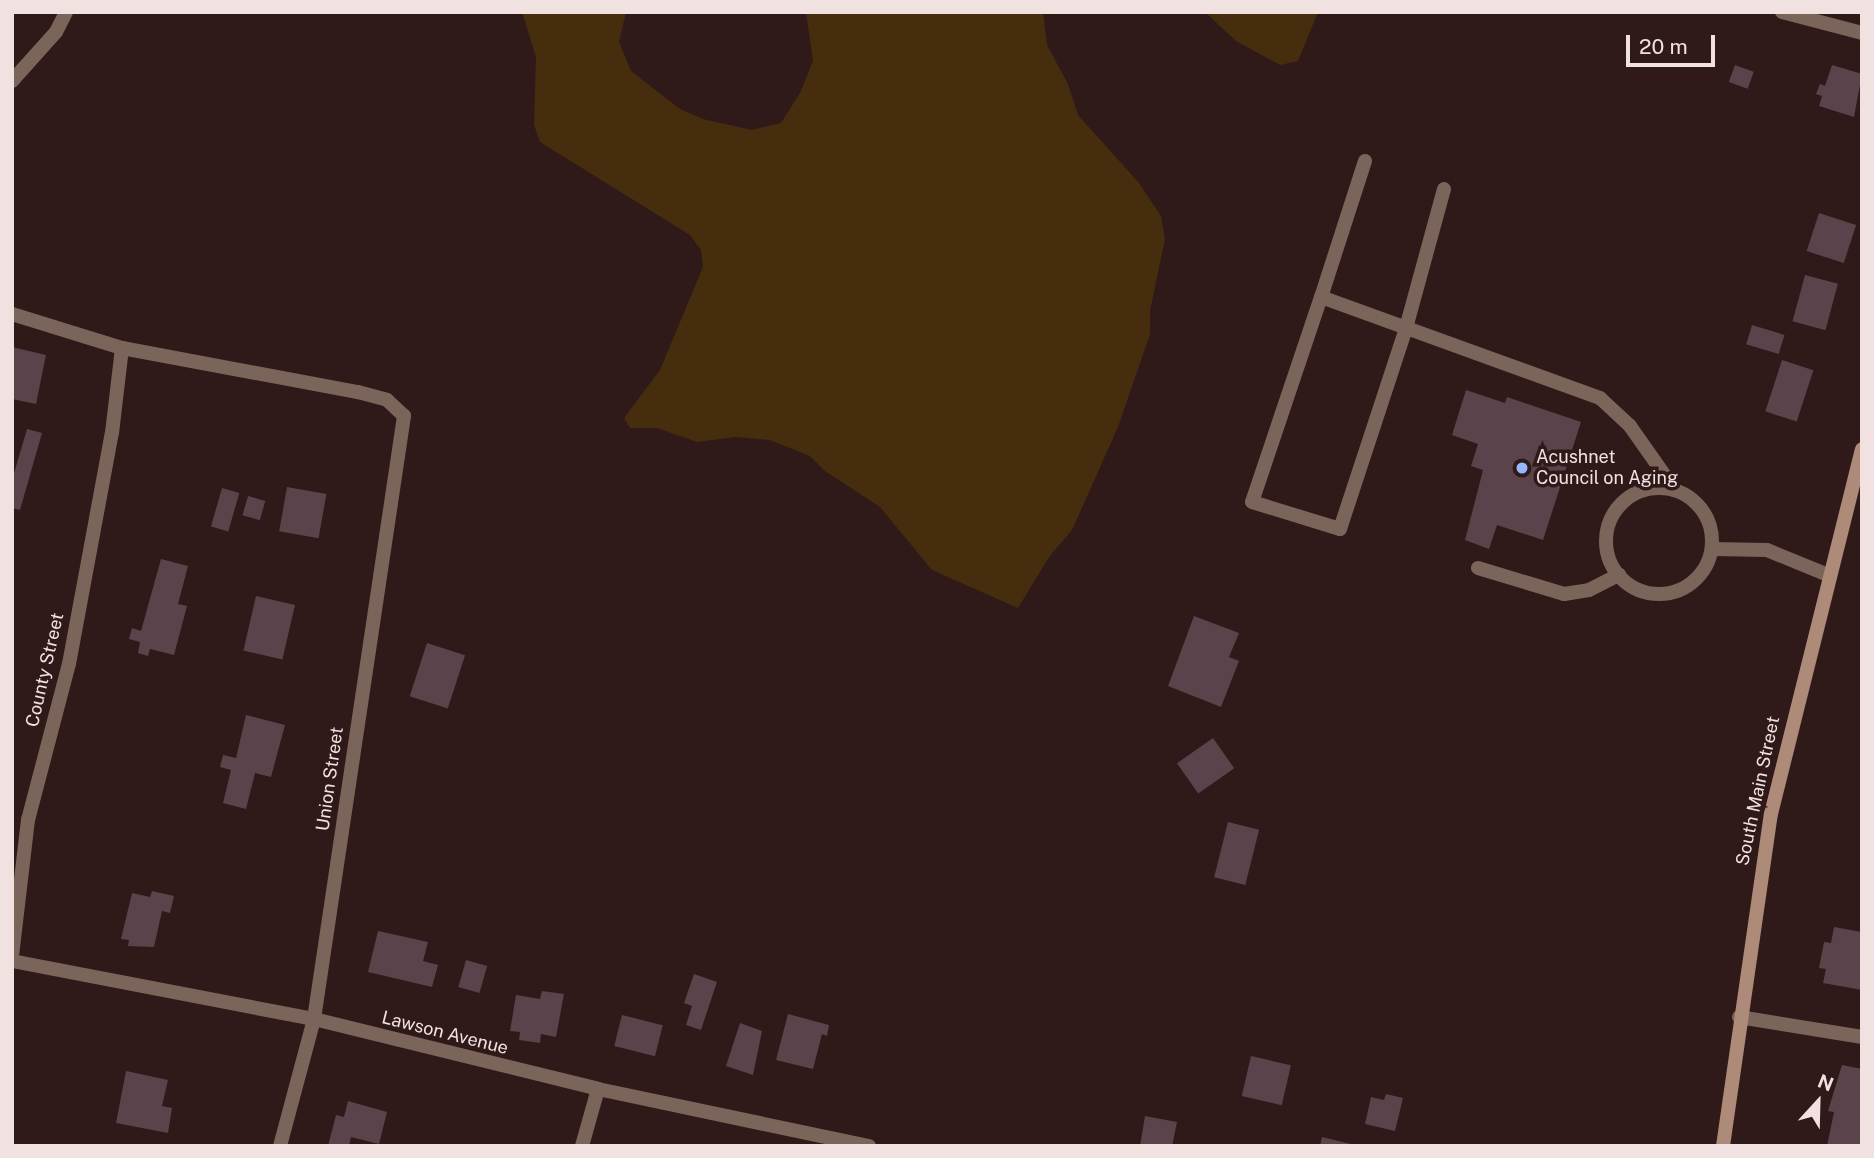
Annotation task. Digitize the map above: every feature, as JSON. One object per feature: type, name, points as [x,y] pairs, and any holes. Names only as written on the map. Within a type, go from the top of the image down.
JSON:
[{"type":"main road","name":"South Main Street","points":[[1723,1146],[1739,1017],[1771,814],[1828,575],[1862,449]]},
{"type":"street","points":[[12,81],[56,32],[66,12]]},
{"type":"street","points":[[1782,12],[1862,33]]},
{"type":"street","points":[[1365,160],[1252,502],[1340,529],[1406,328],[1444,189]]},
{"type":"street","points":[[1321,297],[1600,398],[1630,426],[1675,490]]},
{"type":"street","points":[[12,314],[86,341],[122,348]]},
{"type":"street","name":"Union Street","points":[[122,348],[358,392],[387,400],[404,416],[314,1020],[280,1146]]},
{"type":"street","name":"County Street","points":[[12,959],[28,820],[69,664],[112,433],[122,348]]},
{"type":"street","points":[[1645,490],[1675,490],[1689,497],[1708,519],[1712,549],[1699,576],[1674,592],[1644,592],[1619,575],[1607,548],[1609,526],[1620,506],[1645,490]]},
{"type":"street","points":[[1712,549],[1768,550],[1828,575]]},
{"type":"street","points":[[1478,568],[1564,594],[1589,590],[1619,575]]},
{"type":"street","name":"Lawson Avenue","points":[[12,959],[314,1020],[598,1089],[838,1142],[869,1146]]},
{"type":"street","points":[[1739,1017],[1862,1037]]},
{"type":"street","points":[[582,1146],[598,1089]]},
{"type":"shaded area","points":[[522,12],[626,12],[619,42],[631,71],[680,109],[703,119],[752,130],[781,123],[800,93],[813,61],[806,12],[1043,12],[1047,45],[1068,84],[1078,115],[1139,183],[1161,216],[1165,239],[1150,311],[1150,334],[1118,427],[1072,530],[1049,557],[1018,608],[932,570],[880,507],[825,471],[810,456],[770,440],[735,437],[697,442],[657,428],[630,428],[624,418],[660,370],[703,267],[701,250],[690,235],[540,142],[534,125],[536,57]]},
{"type":"shaded area","points":[[1205,12],[1318,12],[1298,61],[1280,65],[1236,41]]},
{"type":"building","points":[[1735,65],[1754,72],[1748,89],[1729,82]]},
{"type":"building","points":[[1832,65],[1862,74],[1854,117],[1819,106],[1822,96],[1816,94],[1820,84],[1825,86]]},
{"type":"building","points":[[1819,213],[1856,225],[1844,263],[1807,251]]},
{"type":"building","points":[[1805,275],[1838,284],[1825,330],[1793,321]]},
{"type":"building","points":[[1752,325],[1785,335],[1779,354],[1746,344]]},
{"type":"building","points":[[12,347],[46,355],[36,404],[12,399]]},
{"type":"building","points":[[1782,360],[1813,370],[1797,422],[1765,411]]},
{"type":"building","name":"Acushnet Council on Aging","points":[[1466,390],[1505,403],[1507,397],[1581,422],[1543,540],[1497,525],[1489,549],[1465,540],[1483,470],[1471,466],[1478,444],[1452,435]]},
{"type":"building","points":[[27,429],[42,433],[20,510],[12,508],[12,480]]},
{"type":"building","points":[[287,487],[326,494],[319,538],[279,531]]},
{"type":"building","points":[[222,488],[239,493],[228,531],[211,526]]},
{"type":"building","points":[[248,496],[265,501],[260,520],[242,515]]},
{"type":"building","points":[[161,559],[188,566],[178,604],[187,606],[174,655],[150,649],[148,656],[138,653],[140,642],[129,639],[132,628],[141,631]]},
{"type":"building","points":[[256,596],[295,605],[282,660],[243,651]]},
{"type":"building","points":[[1194,616],[1239,633],[1229,657],[1239,661],[1221,707],[1168,686]]},
{"type":"building","points":[[427,643],[465,655],[448,709],[410,696]]},
{"type":"building","points":[[246,715],[285,725],[271,777],[255,773],[246,809],[223,803],[231,770],[220,767],[223,755],[236,758]]},
{"type":"building","points":[[1213,738],[1234,768],[1198,794],[1177,763]]},
{"type":"building","points":[[1228,822],[1259,830],[1245,885],[1214,877]]},
{"type":"building","points":[[152,891],[174,896],[170,913],[162,911],[154,947],[128,946],[129,940],[121,939],[132,893],[150,897]]},
{"type":"building","points":[[1834,927],[1862,932],[1862,990],[1823,983],[1826,969],[1819,968],[1824,942],[1831,943]]},
{"type":"building","points":[[378,931],[428,942],[423,961],[438,965],[432,987],[368,972]]},
{"type":"building","points":[[466,960],[487,966],[479,993],[458,987]]},
{"type":"building","points":[[694,974],[717,982],[701,1030],[686,1025],[692,1006],[684,1003]]},
{"type":"building","points":[[542,991],[564,994],[556,1037],[541,1034],[540,1043],[519,1040],[520,1032],[510,1031],[516,995],[540,999]]},
{"type":"building","points":[[788,1014],[829,1025],[827,1036],[822,1034],[813,1069],[776,1060]]},
{"type":"building","points":[[622,1015],[663,1025],[655,1056],[614,1046]]},
{"type":"building","points":[[740,1023],[762,1031],[753,1075],[726,1066]]},
{"type":"building","points":[[1251,1056],[1291,1065],[1282,1105],[1242,1096]]},
{"type":"building","points":[[1842,1065],[1862,1069],[1862,1146],[1827,1146],[1834,1112],[1828,1111]]},
{"type":"building","points":[[126,1071],[168,1080],[162,1106],[172,1108],[168,1133],[116,1123]]},
{"type":"building","points":[[1386,1094],[1403,1098],[1395,1131],[1365,1124],[1371,1097],[1384,1100]]},
{"type":"building","points":[[348,1101],[387,1112],[379,1144],[351,1137],[349,1146],[328,1146],[336,1115],[344,1117]]},
{"type":"building","points":[[1145,1116],[1177,1122],[1172,1146],[1140,1146]]},
{"type":"building","points":[[1322,1137],[1355,1145],[1355,1146],[1320,1146]]},
{"type":"place","name":"Acushnet Council on Aging","points":[[1522,468]]}]
